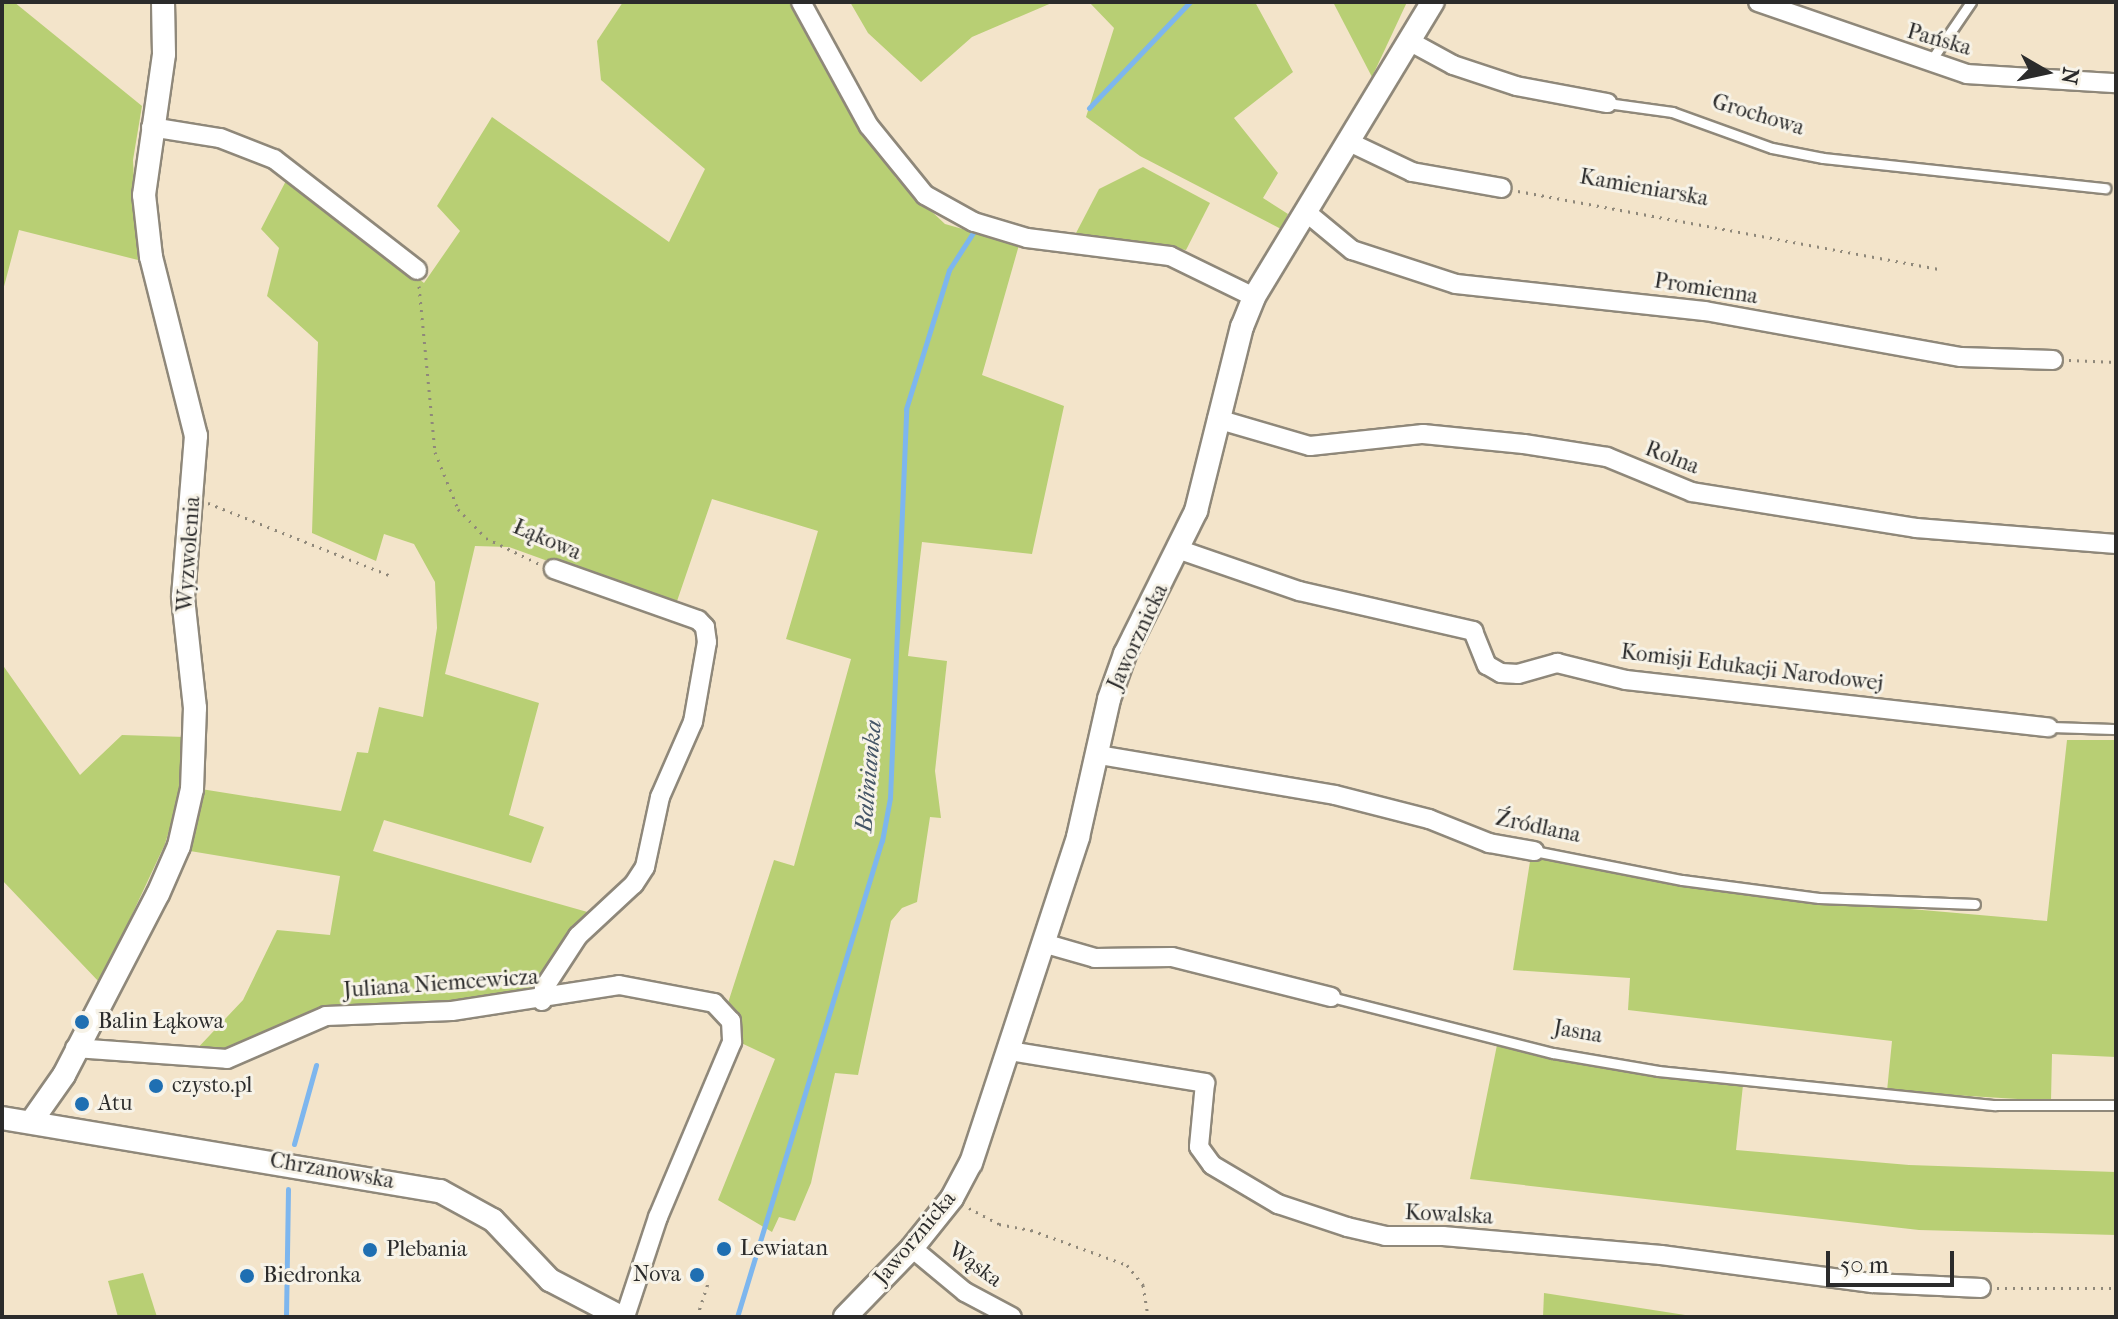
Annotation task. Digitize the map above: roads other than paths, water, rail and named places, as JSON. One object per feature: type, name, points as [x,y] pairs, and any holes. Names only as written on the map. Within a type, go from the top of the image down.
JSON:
[{"type":"street","name":"Wyzwolenia","points":[[31,1122],[64,1075],[75,1048],[158,894],[187,816],[196,737],[183,597],[196,436],[189,396],[146,227],[151,127],[164,54],[163,2]]},
{"type":"street","points":[[801,2],[887,150],[925,195],[979,223],[1057,243],[1170,256],[1254,297]]},
{"type":"street","name":"Jaworznicka","points":[[845,1317],[912,1248],[952,1198],[971,1163],[1043,943],[1099,755],[1125,654],[1180,550],[1206,477],[1217,419],[1254,297],[1433,2]]},
{"type":"street","name":"Pańska","points":[[1758,2],[1928,65],[1967,74],[2116,83]]},
{"type":"street","name":"Grochowa","points":[[1409,41],[1453,65],[1516,86],[1607,103]]},
{"type":"street","points":[[151,127],[220,138],[274,159],[417,270]]},
{"type":"street","points":[[1347,141],[1412,172],[1502,188]]},
{"type":"street","name":"Promienna","points":[[1306,212],[1352,250],[1456,284],[1705,311],[1961,357],[2053,360]]},
{"type":"street","name":"Rolna","points":[[1217,419],[1310,446],[1423,434],[1524,444],[1607,457],[1692,492],[1916,528],[2116,544]]},
{"type":"street","name":"Komisji Edukacji Narodowej","points":[[1180,550],[1299,591],[1473,631],[1487,665],[1501,673],[1518,674],[1557,663],[1626,680],[2048,727]]},
{"type":"street","name":"Łąkowa","points":[[542,1001],[544,988],[578,936],[634,884],[645,867],[660,797],[693,722],[707,642],[705,627],[698,620],[554,569]]},
{"type":"street","name":"Źródlana","points":[[1099,755],[1335,795],[1429,819],[1489,843],[1534,851]]},
{"type":"street","name":"Jasna","points":[[1043,943],[1095,958],[1172,957],[1331,997]]},
{"type":"street","name":"Juliana Niemcewicza","points":[[75,1048],[227,1059],[326,1016],[542,1001],[619,985],[714,1003],[731,1021],[732,1042],[658,1217],[623,1317]]},
{"type":"street","name":"Kowalska","points":[[1010,1051],[1205,1083],[1199,1147],[1212,1165],[1278,1204],[1347,1227],[1385,1236],[1458,1237],[1872,1283],[1981,1288]]},
{"type":"street","name":"Chrzanowska","points":[[2,1118],[440,1191],[493,1220],[550,1280],[623,1317]]},
{"type":"street","name":"Wąska","points":[[912,1248],[965,1292],[1012,1317]]},
{"type":"lane","points":[[1928,65],[1971,2]]},
{"type":"lane","name":"Grochowa","points":[[1607,103],[1672,112],[1772,148],[1823,158],[2105,188]]},
{"type":"lane","name":"Komisji Edukacji Narodowej","points":[[2048,727],[2116,729]]},
{"type":"lane","name":"Źródlana","points":[[1534,851],[1682,880],[1819,898],[1975,904]]},
{"type":"lane","name":"Jasna","points":[[1331,997],[1553,1053],[1658,1071],[1995,1105],[2116,1105]]},
{"type":"waterway","name":"Balinianka","points":[[1089,108],[1190,2]]},
{"type":"waterway","name":"Balinianka","points":[[737,1317],[882,841],[890,798],[906,409],[949,270],[974,231]]},
{"type":"waterway","points":[[294,1144],[316,1065]]},
{"type":"waterway","points":[[286,1317],[288,1189]]},
{"type":"place","name":"Balin Łąkowa","points":[[82,1022]]},
{"type":"place","name":"czysto.pl","points":[[156,1086]]},
{"type":"place","name":"Atu","points":[[82,1104]]},
{"type":"place","name":"Lewiatan","points":[[724,1249]]},
{"type":"place","name":"Plebania","points":[[370,1250]]},
{"type":"place","name":"Nova","points":[[697,1275]]},
{"type":"place","name":"Biedronka","points":[[247,1276]]}]
